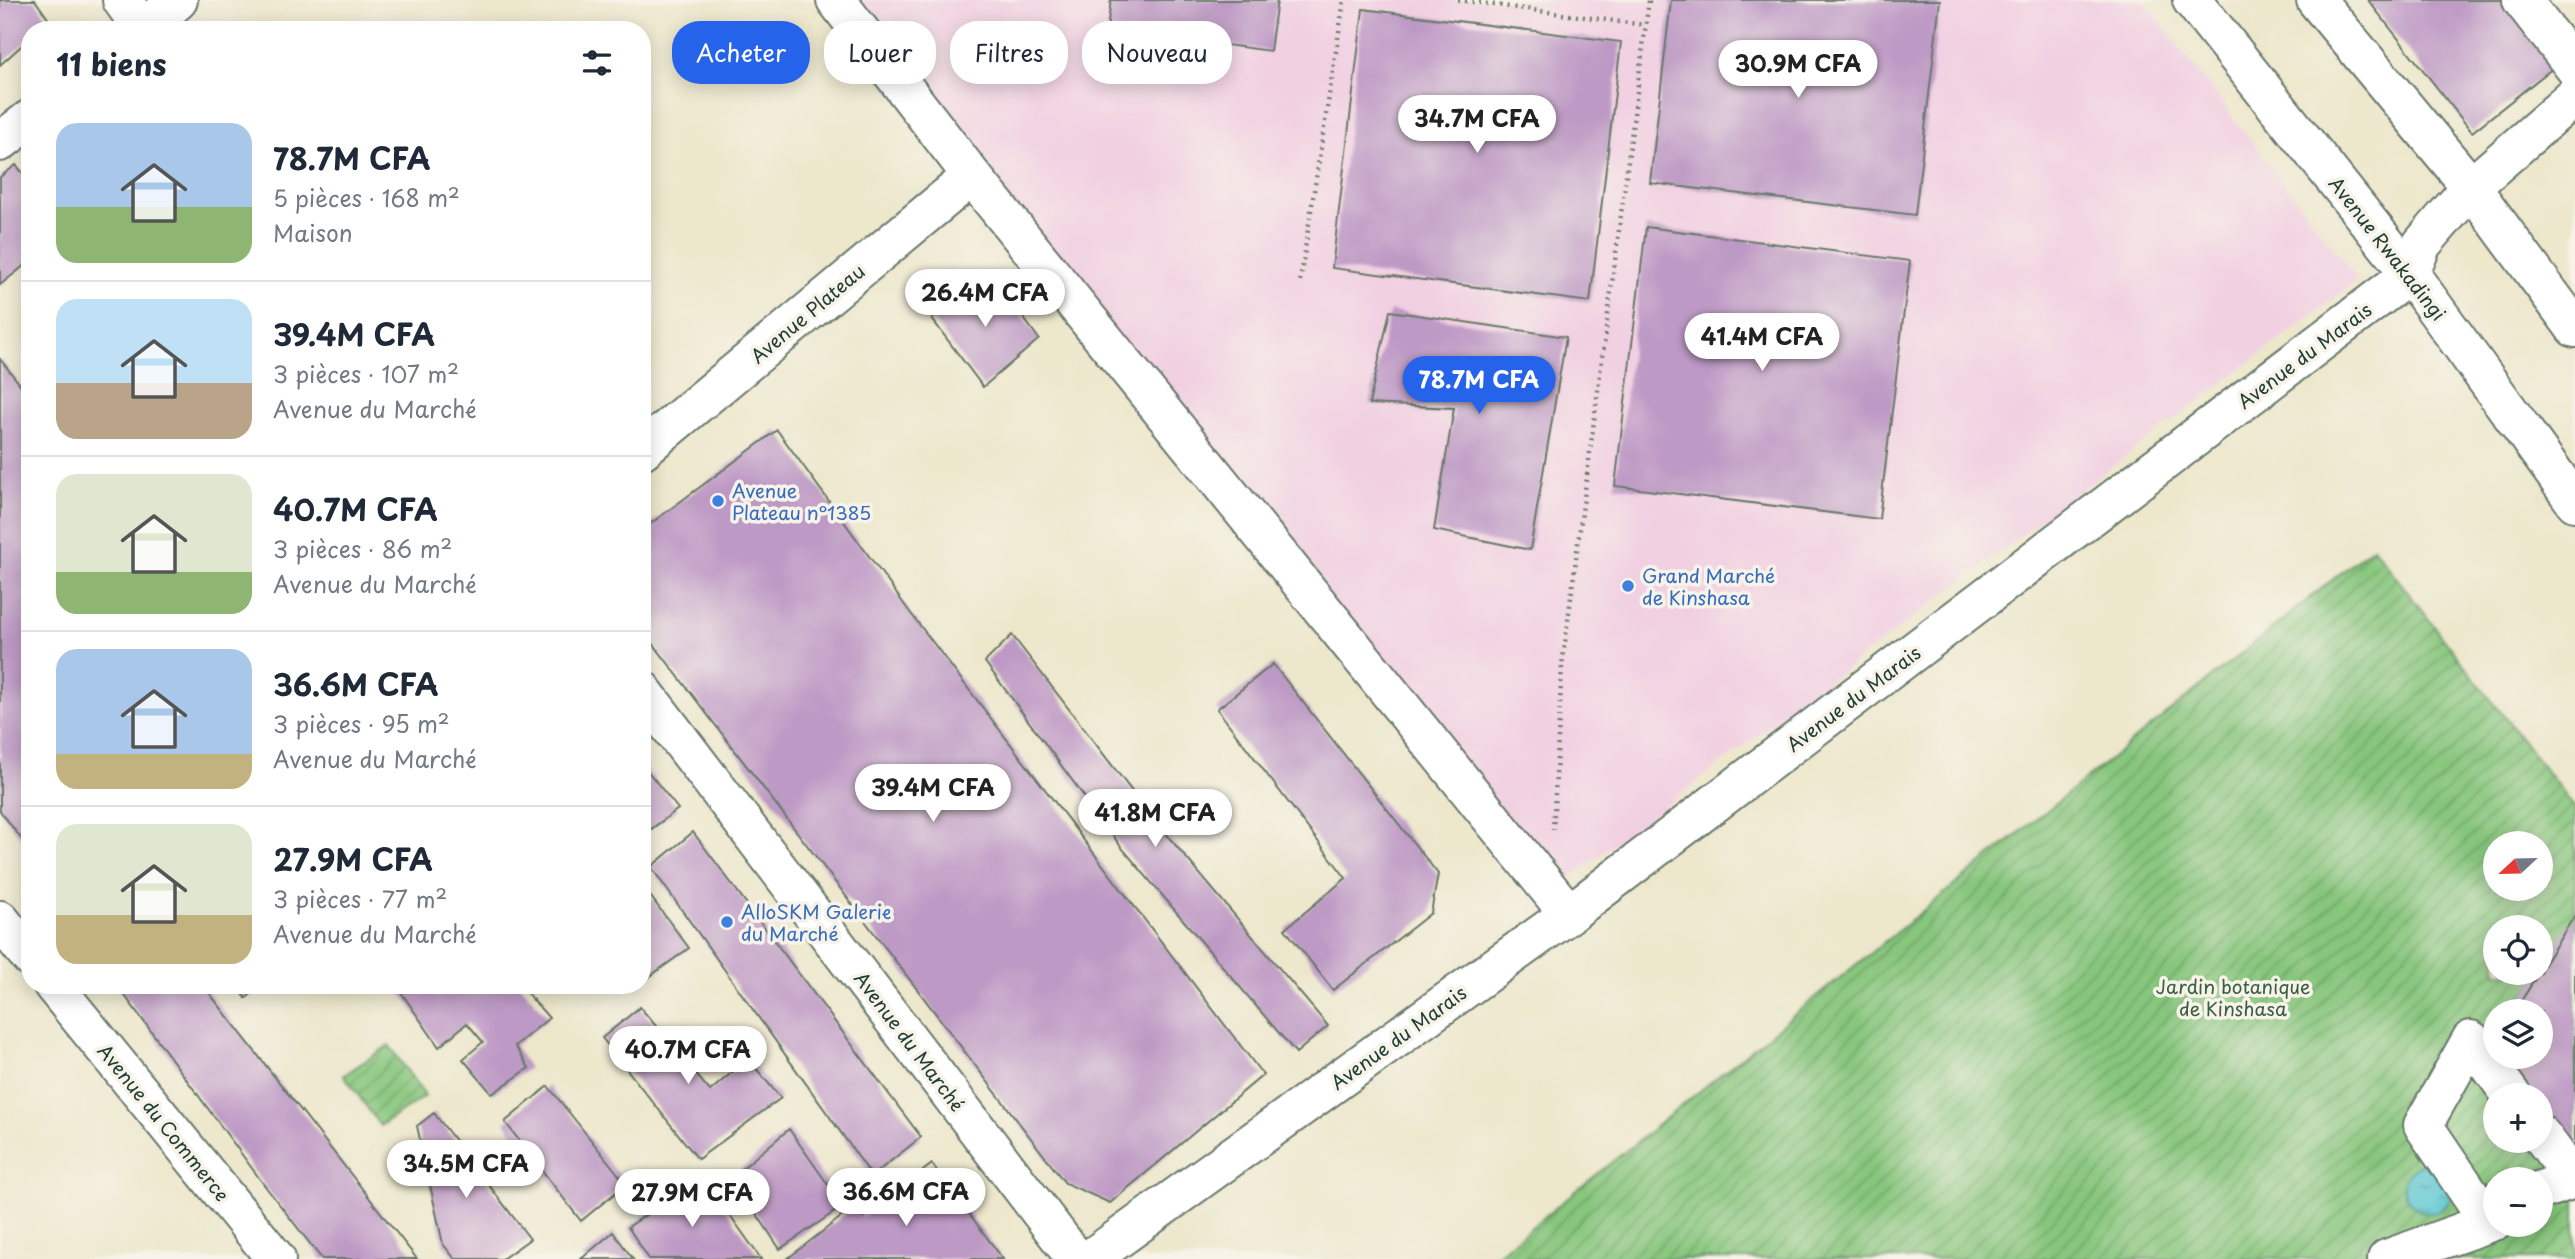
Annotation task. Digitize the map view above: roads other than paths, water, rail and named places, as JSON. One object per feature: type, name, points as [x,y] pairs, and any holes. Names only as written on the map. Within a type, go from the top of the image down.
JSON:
[{"type":"street","points":[[122,0],[137,21]]},
{"type":"street","points":[[154,21],[178,0]]},
{"type":"street","points":[[836,0],[972,176],[1559,904]]},
{"type":"street","name":"Avenue Rwakadingi","points":[[2192,0],[2410,274],[2575,502]]},
{"type":"street","points":[[2316,0],[2471,187],[2575,328]]},
{"type":"street","points":[[2522,0],[2575,68]]},
{"type":"street","name":"Avenue du Marais","points":[[1090,1259],[1559,904],[2410,274],[2423,244],[2471,187],[2575,96]]},
{"type":"street","points":[[0,142],[21,126]]},
{"type":"street","name":"Avenue Plateau","points":[[651,443],[972,176]]},
{"type":"street","name":"Avenue du Marché","points":[[651,702],[1076,1259]]},
{"type":"street","name":"Avenue du Commerce","points":[[60,994],[276,1259]]},
{"type":"street","points":[[2483,1204],[2423,1125],[2471,1040],[2502,1083]]},
{"type":"street","points":[[2553,1151],[2574,1179],[2553,1186]]},
{"type":"street","points":[[2553,1200],[2575,1192]]},
{"type":"street","points":[[2387,1259],[2483,1217]]},
{"type":"water","points":[[2424,1163],[2432,1163],[2453,1194],[2444,1208],[2432,1213],[2421,1211],[2405,1195],[2404,1183],[2410,1172]]},
{"type":"place","name":"Avenue Plateau n°1385","points":[[718,501]]},
{"type":"place","name":"Grand Marché de Kinshasa","points":[[1628,586]]},
{"type":"place","name":"AlloSKM Galerie du Marché","points":[[727,922]]},
{"type":"park label","name":"Jardin botanique de Kinshasa","points":[[2233,997]]}]
